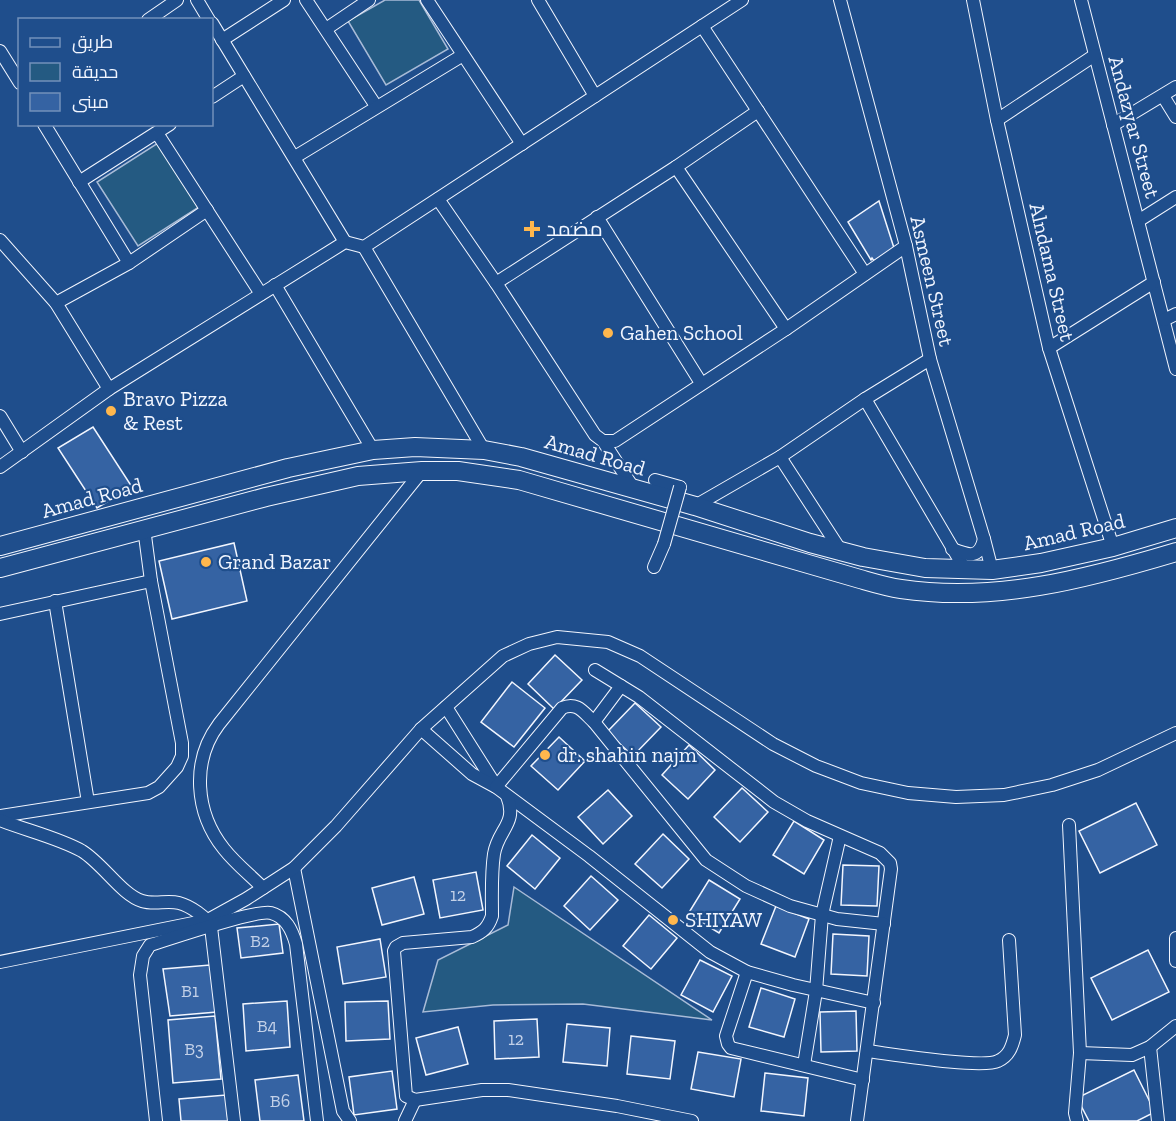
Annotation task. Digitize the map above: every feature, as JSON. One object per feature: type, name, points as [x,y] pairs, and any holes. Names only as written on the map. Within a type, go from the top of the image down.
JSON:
[{"type":"main road","name":"Amad Road","points":[[0,545],[288,468],[373,450],[415,447],[484,450],[547,463],[841,551],[904,566],[966,571],[992,570],[1079,555],[1176,528]]},
{"type":"main road","name":"Amad Road","points":[[0,568],[144,528],[348,478],[381,473],[422,471],[478,473],[519,480],[860,579],[899,588],[935,592],[979,593],[1045,586],[1083,578],[1176,552]]},
{"type":"main road","points":[[1079,555],[1083,578]]},
{"type":"main road","points":[[1041,563],[1045,586]]},
{"type":"street","points":[[151,18],[177,0]]},
{"type":"street","points":[[197,0],[208,18]]},
{"type":"street","points":[[222,40],[284,0]]},
{"type":"street","points":[[306,0],[376,106]]},
{"type":"street","points":[[326,28],[369,0]]},
{"type":"street","points":[[427,0],[522,144]]},
{"type":"street","points":[[364,247],[742,0]]},
{"type":"street","name":"Asmeen Street","points":[[840,0],[906,246],[930,359],[992,570]]},
{"type":"street","name":"Alndama Street","points":[[974,0],[997,120],[1049,348],[1113,547]]},
{"type":"street","name":"Andazyar Street","points":[[1081,0],[1176,369]]},
{"type":"street","points":[[543,2],[595,96]]},
{"type":"street","points":[[213,26],[345,242],[364,247],[484,450]]},
{"type":"street","points":[[702,26],[865,274]]},
{"type":"street","points":[[0,51],[4,65],[18,81]]},
{"type":"street","points":[[295,157],[463,55]]},
{"type":"street","points":[[997,120],[1095,55]]},
{"type":"street","points":[[213,96],[244,76]]},
{"type":"street","points":[[1113,125],[1176,87]]},
{"type":"street","points":[[1162,96],[1176,117]]},
{"type":"street","points":[[496,283],[676,167],[758,111]]},
{"type":"street","points":[[46,126],[129,263]]},
{"type":"street","points":[[79,182],[167,126]]},
{"type":"street","points":[[157,133],[261,294]]},
{"type":"street","points":[[676,167],[786,329]]},
{"type":"street","points":[[1138,221],[1176,197]]},
{"type":"street","points":[[438,199],[595,435],[603,441],[634,489]]},
{"type":"street","points":[[56,303],[129,263],[207,210]]},
{"type":"street","points":[[597,217],[701,383]]},
{"type":"street","points":[[0,240],[56,303],[109,389]]},
{"type":"street","points":[[0,467],[109,389],[345,242]]},
{"type":"street","points":[[603,441],[615,441],[786,329],[906,246]]},
{"type":"street","points":[[1049,348],[1154,282]]},
{"type":"street","points":[[275,285],[373,450]]},
{"type":"street","points":[[1164,320],[1176,314]]},
{"type":"street","points":[[695,506],[780,457],[865,399],[930,359]]},
{"type":"street","points":[[865,399],[966,571]]},
{"type":"street","points":[[0,416],[22,452]]},
{"type":"street","points":[[780,457],[841,551]]},
{"type":"street","points":[[263,888],[222,847],[207,822],[200,781],[204,750],[219,724],[422,471]]},
{"type":"street","points":[[654,567],[664,544],[680,487],[655,480]]},
{"type":"street","points":[[0,818],[148,793],[159,787],[177,768],[182,756],[182,743],[151,581],[144,528]]},
{"type":"street","points":[[952,549],[965,554],[974,554],[981,549],[984,539]]},
{"type":"street","points":[[0,614],[151,581]]},
{"type":"street","points":[[55,601],[88,802]]},
{"type":"street","points":[[156,1121],[140,975],[143,956],[150,945],[209,923],[294,868],[336,826],[421,729],[503,656],[529,644],[557,637],[608,642],[640,656],[773,744],[816,766],[861,783],[908,793],[956,797],[995,795],[1052,785],[1098,770],[1176,733]]},
{"type":"street","points":[[595,670],[639,698],[774,802],[807,822],[880,853],[890,863],[874,1003],[857,1121]]},
{"type":"street","points":[[594,722],[621,686]]},
{"type":"street","points":[[496,787],[562,708],[567,705],[578,707],[594,722],[706,860],[746,886],[790,906],[837,919],[884,924]]},
{"type":"street","points":[[446,707],[496,787]]},
{"type":"street","points":[[421,729],[472,774],[496,787],[595,861],[696,943],[722,959],[747,972],[816,991],[874,1003]]},
{"type":"street","points":[[507,796],[511,810],[510,819],[494,851],[492,916],[489,926],[482,933],[472,937],[403,943],[394,951],[405,1093],[410,1099],[415,1100],[482,1090],[508,1090],[617,1106],[692,1121]]},
{"type":"street","points":[[0,818],[81,851],[96,861],[134,897],[150,903],[179,903],[209,923],[234,1121]]},
{"type":"street","points":[[1069,825],[1080,1053],[1075,1113],[1077,1121]]},
{"type":"street","points":[[804,1065],[816,991],[822,915],[840,836]]},
{"type":"street","points":[[294,868],[343,1111],[350,1121]]},
{"type":"street","points":[[0,962],[268,912],[278,916],[287,923],[296,944],[317,1121]]},
{"type":"street","points":[[1176,938],[1176,961]]},
{"type":"street","points":[[867,1051],[987,1065],[1005,1057],[1011,1049],[1015,1035],[1009,940]]},
{"type":"street","points":[[747,972],[726,1036],[731,1048],[863,1080]]},
{"type":"street","points":[[1080,1053],[1132,1055],[1150,1047],[1176,1026]]},
{"type":"street","points":[[1150,1047],[1158,1121]]},
{"type":"street","points":[[405,1121],[415,1100]]},
{"type":"green space","points":[[385,0],[419,0],[448,49],[386,85],[348,21]]},
{"type":"green space","points":[[158,143],[199,207],[138,246],[97,182]]},
{"type":"green space","points":[[514,887],[712,1020],[583,1004],[493,1005],[423,1012],[438,960],[508,925]]},
{"type":"building","points":[[879,201],[894,248],[874,261],[872,258],[871,260],[848,222]]},
{"type":"building","points":[[93,427],[132,487],[97,508],[58,448]]},
{"type":"building","points":[[234,543],[247,601],[172,619],[159,561]]},
{"type":"building","points":[[555,655],[582,680],[554,709],[528,684]]},
{"type":"building","points":[[512,682],[545,708],[514,747],[481,722]]},
{"type":"building","points":[[635,703],[661,727],[633,756],[607,732]]},
{"type":"building","points":[[559,737],[585,761],[558,790],[531,766]]},
{"type":"building","points":[[689,745],[715,770],[688,799],[662,775]]},
{"type":"building","points":[[742,788],[768,812],[740,842],[714,817]]},
{"type":"building","points":[[608,790],[632,816],[603,844],[578,817]]},
{"type":"building","points":[[1136,803],[1157,845],[1100,873],[1079,831]]},
{"type":"building","points":[[794,821],[824,840],[804,874],[773,855]]},
{"type":"building","points":[[663,834],[689,859],[662,888],[635,864]]},
{"type":"building","points":[[532,835],[560,858],[535,889],[507,866]]},
{"type":"building","points":[[843,865],[879,866],[877,906],[841,905]]},
{"type":"building","points":[[476,872],[483,910],[440,918],[433,880]]},
{"type":"building","points":[[591,876],[618,900],[590,930],[564,906]]},
{"type":"building","points":[[414,877],[424,914],[382,925],[372,888]]},
{"type":"building","points":[[709,880],[740,899],[719,933],[688,914]]},
{"type":"building","points":[[776,906],[809,919],[795,957],[761,944]]},
{"type":"building","points":[[649,915],[677,938],[651,969],[623,946]]},
{"type":"building","points":[[279,924],[283,953],[241,958],[237,928]]},
{"type":"building","points":[[833,934],[869,936],[867,976],[831,974]]},
{"type":"building","points":[[380,939],[386,977],[343,984],[337,947]]},
{"type":"building","points":[[1148,950],[1169,992],[1112,1020],[1091,978]]},
{"type":"building","points":[[700,960],[732,976],[713,1012],[681,995]]},
{"type":"building","points":[[210,965],[217,1012],[170,1016],[163,969]]},
{"type":"building","points":[[761,988],[795,999],[784,1037],[749,1027]]},
{"type":"building","points":[[287,1001],[290,1047],[246,1051],[243,1004]]},
{"type":"building","points":[[388,1001],[390,1039],[346,1041],[345,1002]]},
{"type":"building","points":[[856,1011],[857,1051],[821,1052],[820,1012]]},
{"type":"building","points":[[215,1016],[221,1079],[173,1083],[168,1020]]},
{"type":"building","points":[[537,1019],[539,1057],[495,1059],[494,1021]]},
{"type":"building","points":[[567,1024],[610,1028],[607,1066],[563,1062]]},
{"type":"building","points":[[458,1027],[468,1064],[426,1075],[416,1038]]},
{"type":"building","points":[[631,1036],[675,1041],[670,1079],[627,1074]]},
{"type":"building","points":[[698,1052],[741,1059],[734,1097],[691,1089]]},
{"type":"building","points":[[1134,1070],[1155,1112],[1137,1121],[1089,1121],[1077,1098]]},
{"type":"building","points":[[392,1071],[397,1109],[354,1115],[349,1077]]},
{"type":"building","points":[[765,1073],[808,1078],[804,1116],[761,1111]]},
{"type":"building","points":[[298,1075],[304,1121],[260,1121],[255,1080]]},
{"type":"building","points":[[226,1095],[228,1121],[181,1121],[179,1099]]},
{"type":"place","name":"مضمد","points":[[532,229]]},
{"type":"place","name":"Gahen School","points":[[608,333]]},
{"type":"place","name":"Bravo Pizza & Rest","points":[[111,411]]},
{"type":"place","name":"Grand Bazar","points":[[206,562]]},
{"type":"place","name":"dr. shahin najm","points":[[545,755]]},
{"type":"place","name":"SHIYAW","points":[[673,920]]}]
